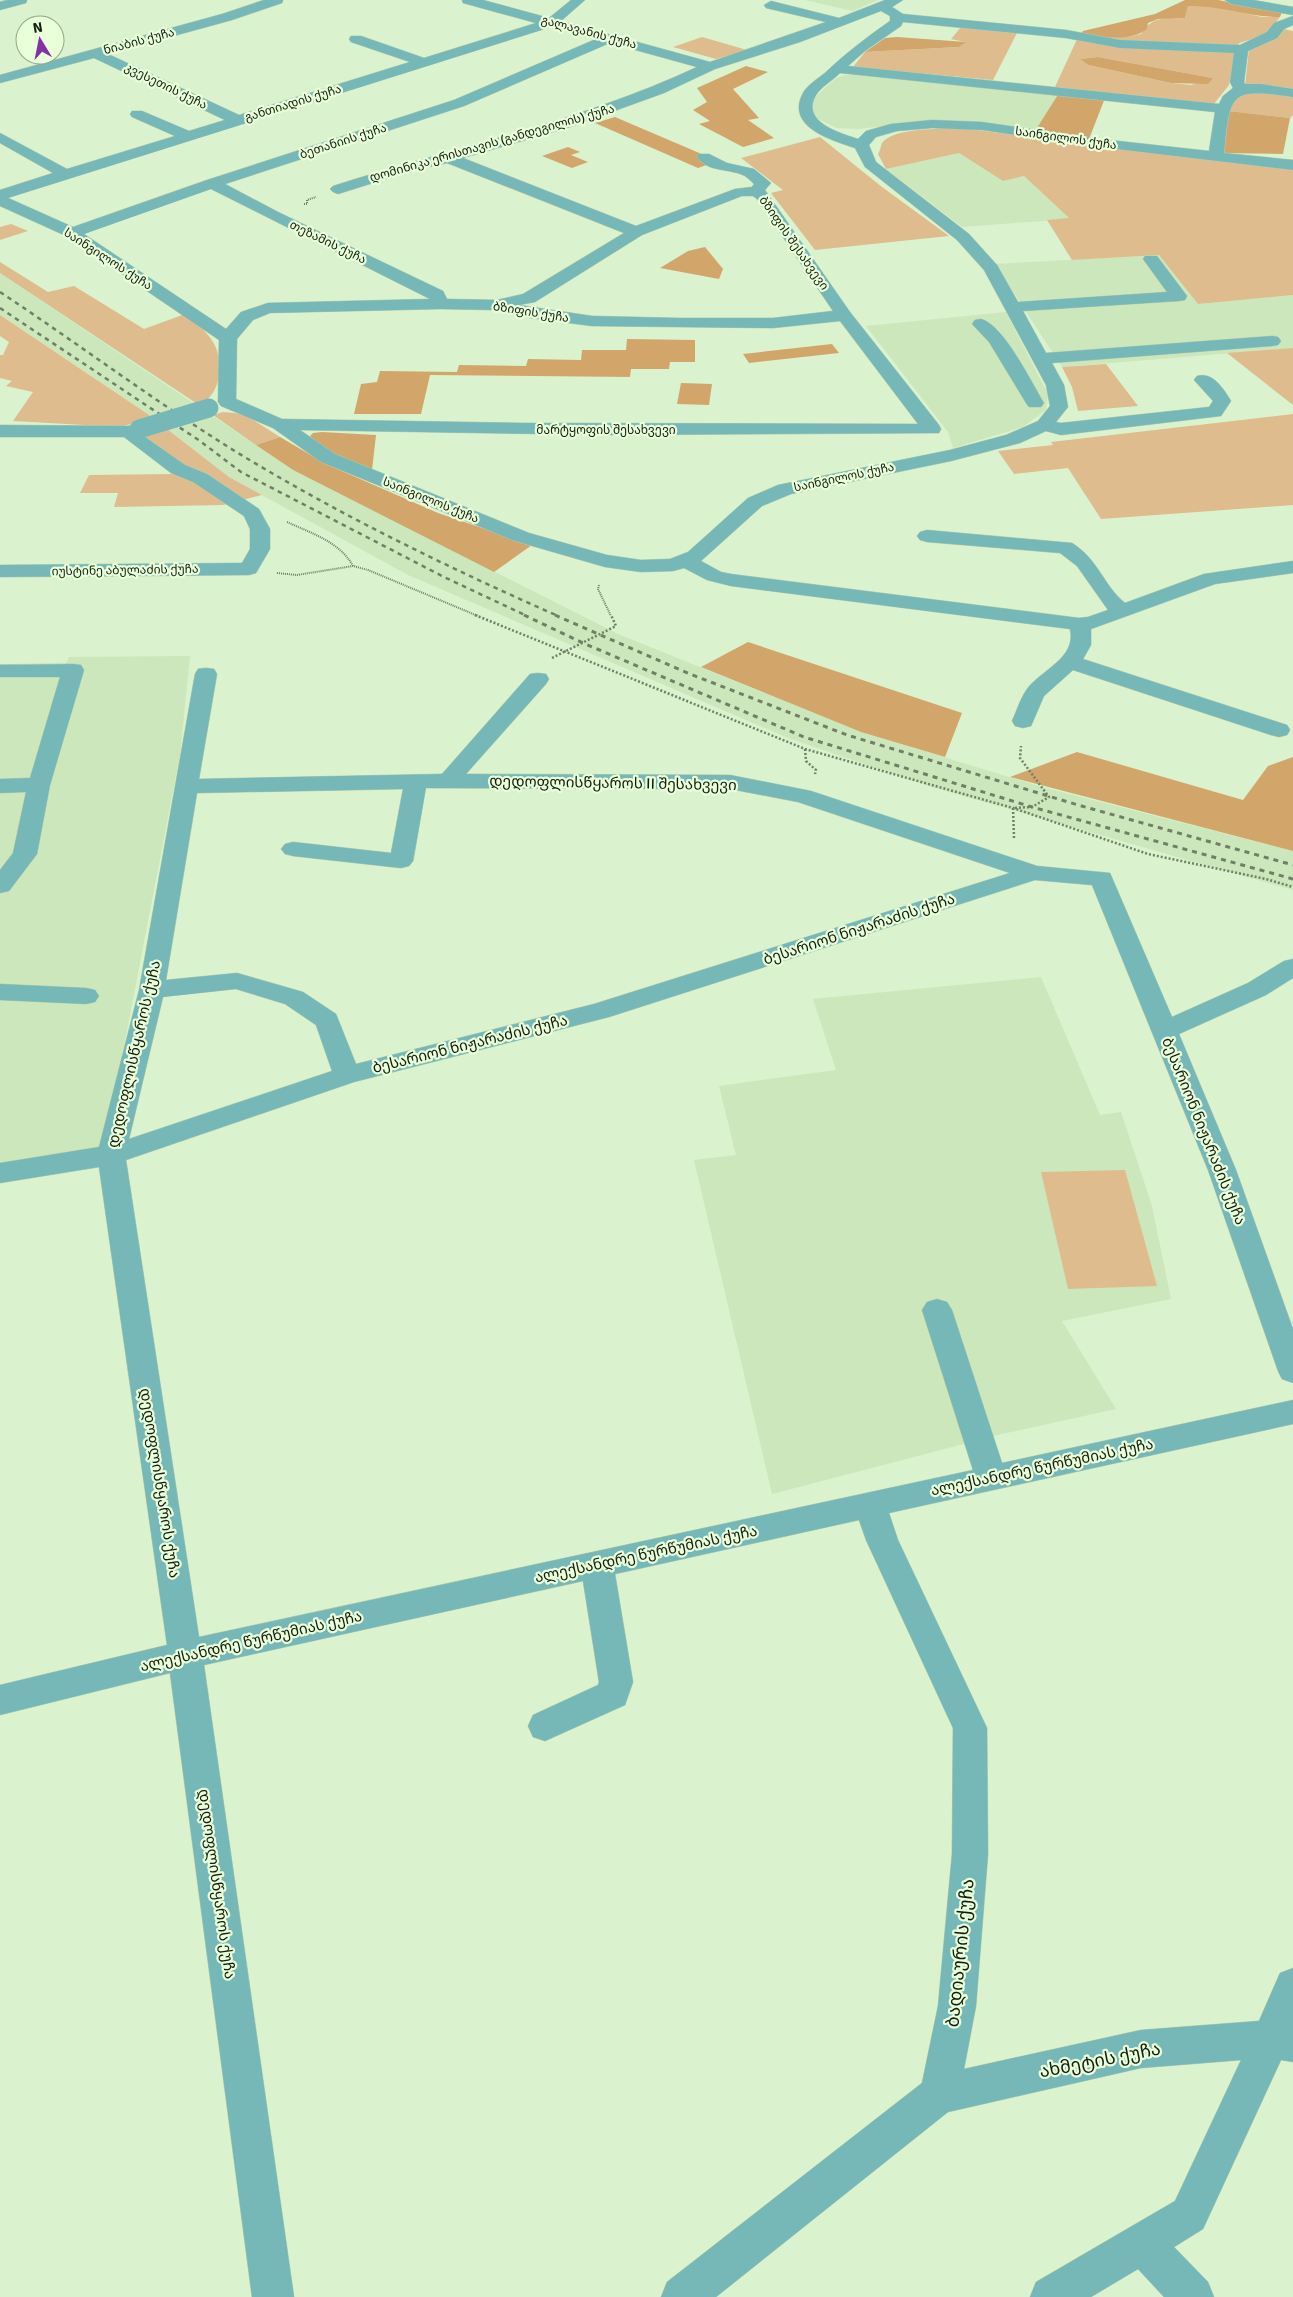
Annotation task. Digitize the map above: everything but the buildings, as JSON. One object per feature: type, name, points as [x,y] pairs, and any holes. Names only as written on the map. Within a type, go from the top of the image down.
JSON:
[{"type":"street","points":[[0,6],[20,0]]},
{"type":"street","name":"ნიაბის ქუჩა","points":[[0,78],[227,17],[277,0]]},
{"type":"street","name":"გალავანის ქუჩა","points":[[468,0],[710,66]]},
{"type":"street","name":"განთიადის ქუჩა","points":[[0,195],[552,22],[579,0]]},
{"type":"street","points":[[1231,0],[1293,11]]},
{"type":"street","points":[[771,4],[841,22]]},
{"type":"street","points":[[861,145],[826,133],[812,124],[805,112],[805,102],[810,94],[860,48],[896,23],[897,15],[889,4]]},
{"type":"street","points":[[889,4],[1120,44],[1242,49],[1272,35],[1279,26],[1293,20]]},
{"type":"street","name":"დომინიკა ერისთავის (განდეგილის) ქუჩა","points":[[338,189],[408,167],[448,158],[564,124],[627,103],[710,66],[889,4]]},
{"type":"street","points":[[896,17],[1032,21]]},
{"type":"street","points":[[356,38],[424,62]]},
{"type":"street","name":"ბეთანიის ქუჩა","points":[[72,233],[212,183],[458,103],[610,38]]},
{"type":"street","points":[[1242,49],[1239,58],[1237,82],[1238,86],[1243,89]]},
{"type":"street","name":"კვესეთის ქუჩა","points":[[95,52],[237,120]]},
{"type":"street","points":[[837,69],[1224,109]]},
{"type":"street","points":[[1216,156],[1224,104],[1235,92],[1243,89],[1292,92]]},
{"type":"street","points":[[137,114],[188,136]]},
{"type":"street","name":"საინგილოს ქუჩა","points":[[227,402],[279,424],[328,458],[522,537],[605,560],[641,566],[673,565],[695,556],[755,502],[786,489],[951,455],[1012,439],[1044,425],[1059,407],[1055,385],[991,268],[963,237],[870,164],[861,145],[871,134],[896,127],[932,124],[982,126],[1100,143],[1293,165]]},
{"type":"street","points":[[0,137],[65,174]]},
{"type":"street","points":[[704,157],[723,167],[749,172],[763,183],[756,191]]},
{"type":"street","points":[[1251,160],[1293,157]]},
{"type":"street","points":[[448,158],[636,232]]},
{"type":"street","name":"თეზამის ქუჩა","points":[[212,183],[272,215],[437,295],[441,304]]},
{"type":"street","name":"ბზიფის შესახვევი","points":[[495,305],[529,298],[636,232],[740,192],[756,191],[762,196],[844,315],[932,429]]},
{"type":"street","name":"საინგილოს ქუჩა","points":[[0,200],[72,233],[228,338]]},
{"type":"street","points":[[1012,307],[1179,296],[1151,259]]},
{"type":"street","points":[[529,298],[588,310],[628,314],[700,313]]},
{"type":"street","name":"ბზიფის ქუჩა","points":[[228,338],[246,316],[268,308],[441,304],[495,305],[530,313],[592,321],[772,323],[844,315]]},
{"type":"street","points":[[982,324],[996,339],[1035,403]]},
{"type":"street","points":[[996,339],[1028,336]]},
{"type":"street","points":[[0,431],[134,430],[227,402],[228,338]]},
{"type":"street","points":[[1040,359],[1272,341]]},
{"type":"street","points":[[1044,425],[1061,429],[1215,412],[1222,401],[1216,391],[1203,380]]},
{"type":"street","name":"მარტყოფის შესახვევი","points":[[279,424],[404,428],[675,431],[932,429]]},
{"type":"street","points":[[134,430],[138,441],[178,469],[200,478],[252,513],[260,529],[260,549],[249,569]]},
{"type":"street","points":[[927,536],[1064,547],[1078,554],[1086,562],[1107,597],[1122,611]]},
{"type":"street","points":[[685,560],[714,576],[731,580],[1079,624],[1091,623],[1211,578],[1230,574],[1293,568]]},
{"type":"street","name":"იუსტინე აბულაძის ქუჩა","points":[[0,571],[249,569]]},
{"type":"street","points":[[1023,721],[1036,693],[1078,652],[1083,633],[1079,624]]},
{"type":"street","points":[[1069,662],[1279,730]]},
{"type":"street","points":[[0,672],[72,670],[39,785],[25,854],[0,886]]},
{"type":"street","name":"დედოფლისწყაროს ქუჩა","points":[[206,674],[152,990],[111,1156],[185,1655],[274,2297]]},
{"type":"street","points":[[448,781],[538,679]]},
{"type":"street","points":[[293,849],[401,861],[416,781]]},
{"type":"street","name":"დედოფლისწყაროს II შესახვევი","points":[[186,786],[416,781],[730,782],[803,796],[1034,873]]},
{"type":"street","points":[[0,786],[39,785]]},
{"type":"street","name":"ბესარიონ ნიჟარაძის ქუჩა","points":[[0,1173],[111,1156],[347,1075],[600,1010],[1034,873],[1101,878],[1222,1170],[1293,1371]]},
{"type":"street","points":[[1164,1031],[1257,989],[1293,967]]},
{"type":"street","points":[[152,990],[237,982],[294,998],[327,1020],[347,1075]]},
{"type":"street","points":[[0,992],[86,996]]},
{"type":"street","points":[[936,1310],[991,1478]]},
{"type":"street","name":"ალექსანდრე წურწუმიას ქუჩა","points":[[0,1700],[185,1655],[1293,1412]]},
{"type":"street","name":"ბადიაურის ქუჩა","points":[[870,1504],[882,1540],[970,1728],[969,1864],[957,2006],[939,2094]]},
{"type":"street","points":[[545,1726],[613,1694],[616,1682],[597,1564]]},
{"type":"street","points":[[1051,2297],[1189,2215],[1282,2041],[1293,1986]]},
{"type":"street","name":"ახმეტის ქუჩა","points":[[939,2094],[1141,2048],[1282,2041]]},
{"type":"street","points":[[682,2297],[939,2094]]},
{"type":"street","points":[[1142,2243],[1193,2297]]},
{"type":"path","points":[[252,513],[276,517],[342,549],[350,557],[353,566]]},
{"type":"path","points":[[538,679],[552,658],[616,626],[598,589],[605,560]]},
{"type":"path","points":[[249,569],[297,575],[353,566],[368,570],[805,749],[1013,808],[1148,854],[1266,879],[1293,887]]},
{"type":"path","points":[[1013,808],[1032,807],[1049,797],[1020,758],[1023,721]]},
{"type":"path","points":[[1013,808],[1015,844],[1034,873]]},
{"type":"shaded area","points":[[805,0],[878,0],[853,11]]},
{"type":"shaded area","points":[[1185,0],[1218,0],[1282,12],[1280,17],[1256,15],[1212,7],[1188,6],[1185,18],[1158,19],[1148,23],[1147,29],[1139,34],[1114,38],[1078,37],[1083,31],[1155,14]]},
{"type":"shaded area","points":[[1208,5],[1262,17],[1280,17],[1266,35],[1239,43],[1229,85],[1213,105],[1055,87],[1078,37],[1128,37],[1141,34],[1150,24],[1160,19],[1185,18],[1188,6]],"holes":[[[1098,57],[1213,78],[1191,85],[1171,83],[1088,65],[1080,59]]]},
{"type":"shaded area","points":[[962,26],[1018,31],[993,80],[853,67],[865,52],[959,47],[965,42],[951,39]]},
{"type":"shaded area","points":[[1284,29],[1293,31],[1293,91],[1245,86],[1249,49]]},
{"type":"shaded area","points":[[702,37],[747,50],[716,59],[673,47]]},
{"type":"shaded area","points":[[897,37],[966,42],[959,47],[865,52],[885,38]]},
{"type":"shaded area","points":[[1098,57],[1213,78],[1208,84],[1171,83],[1088,65],[1080,59]]},
{"type":"shaded area","points":[[746,66],[768,72],[733,89],[759,118],[748,120],[774,138],[743,147],[699,124],[710,121],[693,110],[707,102],[697,88]]},
{"type":"shaded area","points":[[869,74],[1059,93],[1035,131],[970,121],[921,122],[858,129],[837,128],[816,118],[811,111],[815,97],[836,78],[845,75]]},
{"type":"shaded area","points":[[1247,91],[1293,95],[1293,115],[1290,118],[1229,111],[1233,99]]},
{"type":"shaded area","points":[[1059,93],[1105,98],[1089,139],[1035,131]]},
{"type":"shaded area","points":[[1229,111],[1290,118],[1283,154],[1222,153]]},
{"type":"shaded area","points":[[615,117],[718,161],[698,168],[595,123]]},
{"type":"shaded area","points":[[936,129],[969,129],[1293,170],[1293,295],[1198,304],[1159,255],[1072,260],[1047,220],[1069,218],[1024,176],[1003,181],[959,153],[886,169],[878,154],[882,143],[898,134]]},
{"type":"shaded area","points":[[820,137],[882,187],[949,236],[815,250],[771,193],[783,190],[741,158]]},
{"type":"shaded area","points":[[568,147],[580,152],[571,155],[588,162],[572,168],[542,156]]},
{"type":"shaded area","points":[[959,153],[1003,181],[1024,176],[1070,219],[962,227],[886,169]]},
{"type":"shaded area","points":[[11,224],[28,231],[0,240],[0,227]]},
{"type":"shaded area","points":[[705,247],[723,269],[719,279],[660,268],[688,251]]},
{"type":"shaded area","points":[[1159,255],[1198,304],[1293,295],[1293,348],[1062,367],[995,264]]},
{"type":"shaded area","points":[[0,262],[48,292],[74,286],[144,329],[185,314],[207,334],[216,348],[220,364],[215,389],[206,401],[199,405],[0,273]]},
{"type":"shaded area","points":[[0,273],[293,470],[618,634],[861,732],[1042,787],[1293,851],[1293,890],[932,787],[788,738],[408,575],[229,477],[149,415],[0,315]]},
{"type":"shaded area","points":[[1006,312],[1048,394],[1046,410],[1023,427],[953,448],[948,432],[866,326]]},
{"type":"shaded area","points":[[0,315],[153,418],[120,427],[13,421],[33,392],[6,386],[12,381],[0,378],[0,355],[3,355],[9,342],[0,336]]},
{"type":"shaded area","points":[[627,339],[695,340],[695,362],[670,362],[669,369],[631,369],[630,377],[430,375],[421,414],[354,414],[361,384],[377,382],[380,371],[457,372],[459,365],[526,366],[528,359],[581,360],[582,350],[626,350]]},
{"type":"shaded area","points":[[832,344],[839,353],[749,363],[743,354]]},
{"type":"shaded area","points":[[1293,348],[1293,405],[1227,353]]},
{"type":"shaded area","points":[[1106,364],[1138,406],[1078,411],[1072,387],[1062,367]]},
{"type":"shaded area","points":[[681,383],[712,384],[709,405],[677,404]]},
{"type":"shaded area","points":[[223,412],[244,414],[280,437],[256,445],[213,415]]},
{"type":"shaded area","points":[[1293,414],[1293,505],[1101,519],[1068,468],[1014,474],[998,451],[1053,445],[1051,442]]},
{"type":"shaded area","points":[[167,429],[229,477],[262,495],[223,505],[114,507],[118,493],[80,493],[89,475],[174,474],[131,434]]},
{"type":"shaded area","points":[[313,433],[376,435],[372,470],[330,452],[310,436]]},
{"type":"shaded area","points":[[280,437],[326,464],[438,513],[532,545],[494,572],[293,470],[256,445]]},
{"type":"shaded area","points":[[748,642],[962,713],[945,757],[861,732],[701,667]]},
{"type":"shaded area","points":[[190,656],[180,755],[103,1155],[0,1172],[0,669],[64,668],[69,657]]},
{"type":"shaded area","points":[[1077,752],[1243,800],[1268,766],[1293,757],[1293,851],[1010,777]]},
{"type":"shaded area","points":[[1041,977],[1100,1115],[1121,1112],[1152,1206],[1171,1299],[1062,1321],[1116,1409],[1002,1434],[772,1494],[694,1160],[736,1155],[719,1086],[836,1070],[813,999]]},
{"type":"shaded area","points":[[1125,1170],[1157,1286],[1068,1289],[1041,1172]]},
{"type":"railway","points":[[0,292],[178,414],[277,476],[395,540],[558,616]]},
{"type":"railway","points":[[0,308],[200,441],[241,472],[444,577],[527,616]]},
{"type":"railway","points":[[524,615],[583,643],[804,737],[1032,807],[1293,879]]},
{"type":"railway","points":[[555,615],[690,674],[847,735],[1078,805],[1293,865]]}]
